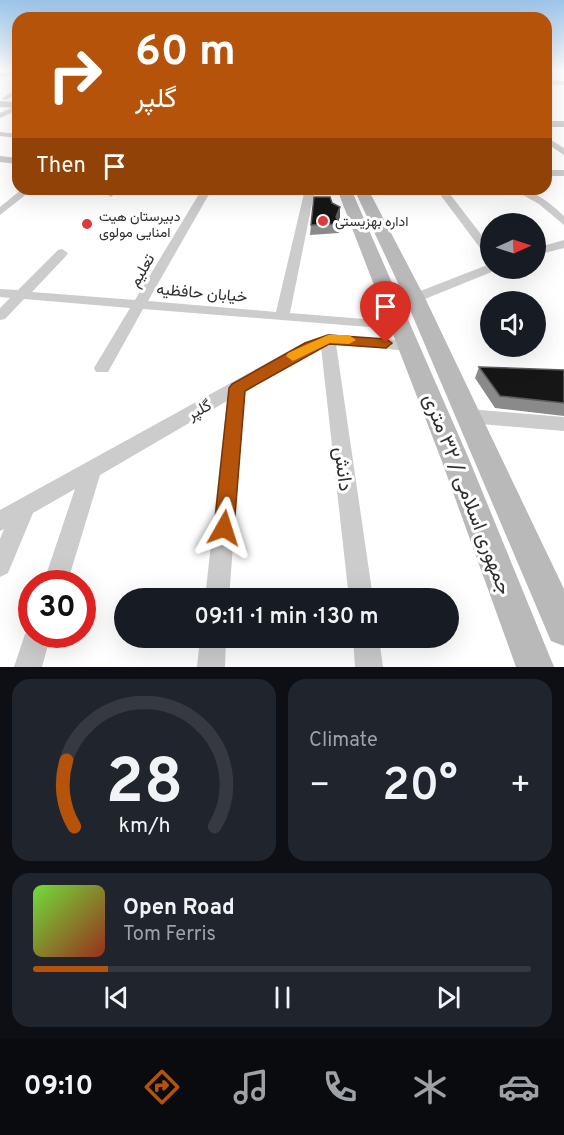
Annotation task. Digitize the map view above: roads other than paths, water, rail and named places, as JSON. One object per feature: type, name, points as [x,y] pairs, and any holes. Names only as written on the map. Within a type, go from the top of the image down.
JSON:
[{"type":"street","points":[[0,212],[21,195]]},
{"type":"street","name":"تعلیم","points":[[102,368],[203,195]]},
{"type":"street","points":[[282,317],[309,195]]},
{"type":"street","name":"جمهوری اسلامی / ۳۲ متری","points":[[346,195],[455,459],[535,667]]},
{"type":"street","name":"جمهوری اسلامی / ۳۲ متری","points":[[364,195],[415,298],[564,628]]},
{"type":"street","points":[[446,195],[480,240]]},
{"type":"street","points":[[529,195],[543,202],[564,222]]},
{"type":"street","points":[[546,249],[564,244]]},
{"type":"street","points":[[0,316],[62,253]]},
{"type":"street","points":[[415,298],[480,272]]},
{"type":"street","name":"خیابان حافظیه","points":[[0,293],[282,317],[405,337]]},
{"type":"street","name":"گلپر","points":[[0,521],[310,346],[328,339],[405,337]]},
{"type":"street","name":"دانش","points":[[328,339],[360,588]]},
{"type":"street","points":[[218,588],[237,388]]},
{"type":"street","points":[[468,416],[564,424]]},
{"type":"street","points":[[455,459],[487,458]]},
{"type":"street","points":[[59,570],[91,470]]},
{"type":"street","points":[[0,565],[25,507]]},
{"type":"street","points":[[28,667],[34,648]]},
{"type":"street","points":[[211,667],[212,648]]},
{"type":"street","points":[[367,648],[369,667]]},
{"type":"place","name":"اداره بهزیستی","points":[[323,221]]},
{"type":"place","name":"دبیرستان هیت امنایی مولوی","points":[[87,224]]}]
